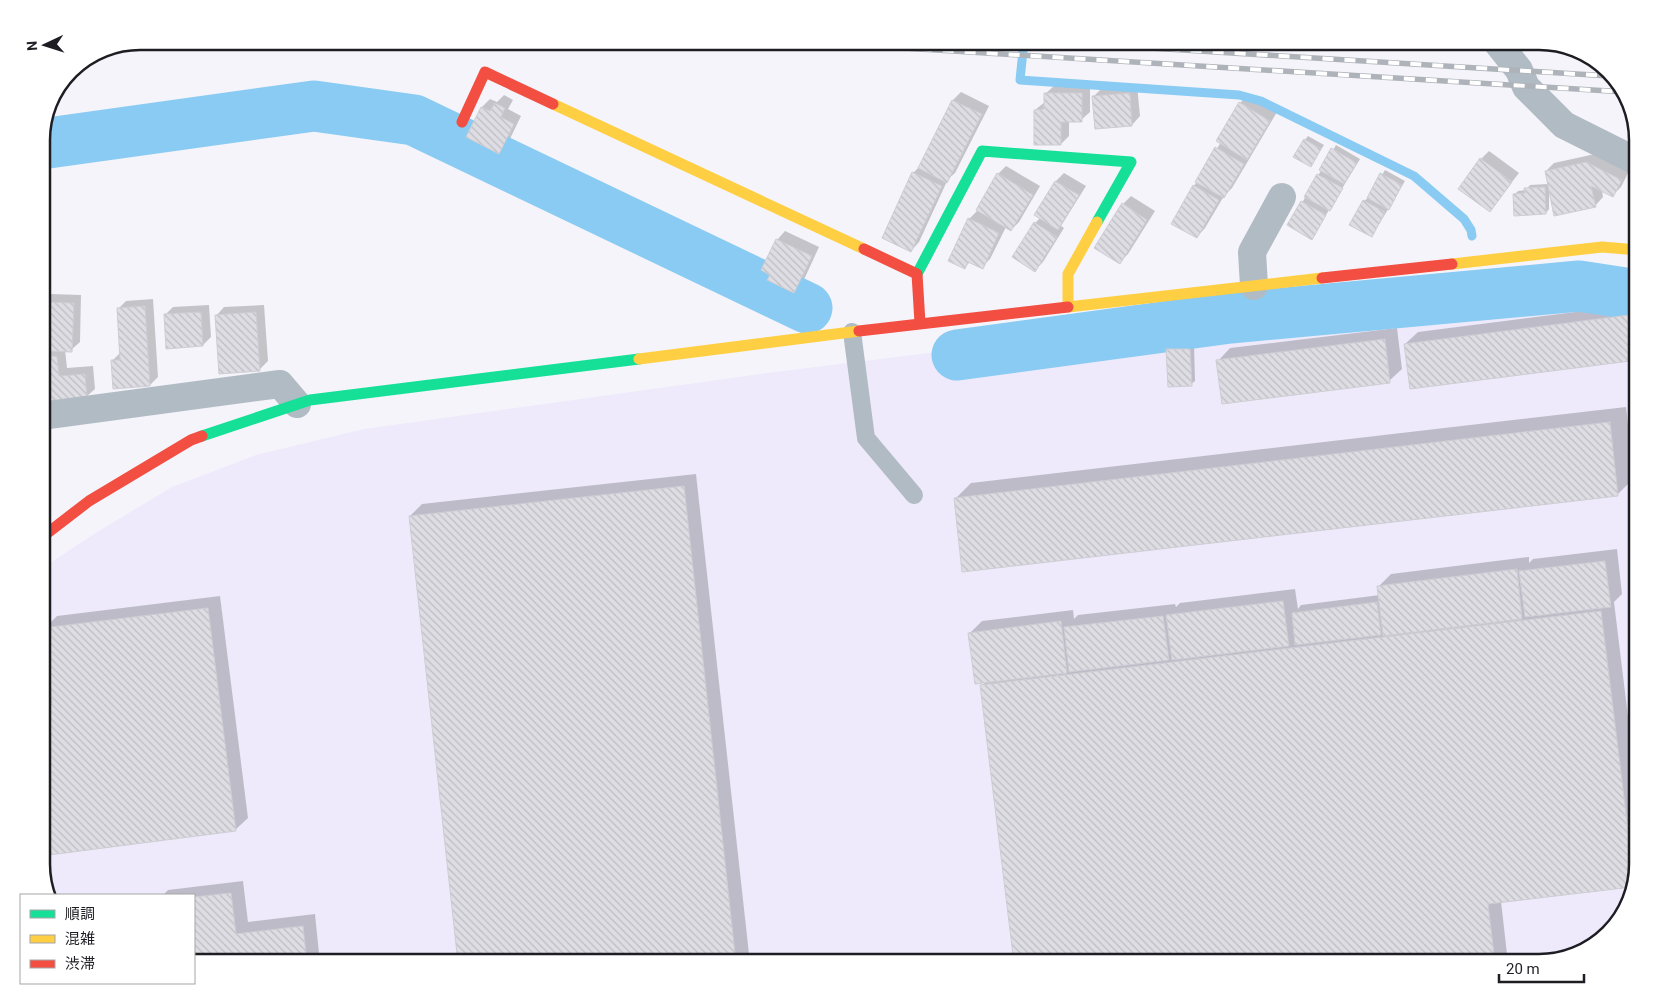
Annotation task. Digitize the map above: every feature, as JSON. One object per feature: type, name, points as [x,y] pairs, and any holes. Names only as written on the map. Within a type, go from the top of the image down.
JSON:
[{"type":"street","points":[[1503,50],[1519,70],[1526,87],[1564,125],[1629,158]]},
{"type":"street","points":[[462,122],[485,72],[917,274]]},
{"type":"street","points":[[920,323],[917,274],[982,151],[1131,162],[1068,274],[1068,306]]},
{"type":"street","points":[[1254,286],[1252,252],[1282,197]]},
{"type":"street","points":[[50,532],[89,501],[190,440],[310,400],[1068,306],[1602,248],[1629,250]]},
{"type":"street","points":[[50,415],[280,384],[297,404]]},
{"type":"lane","points":[[852,332],[866,438],[914,495]]},
{"type":"shaded area","points":[[1540,296],[1592,297],[1629,307],[1629,864],[1626,887],[1622,898],[1617,909],[1603,928],[1584,942],[1573,947],[1562,951],[1539,954],[195,954],[195,894],[55,894],[50,870],[50,563],[172,487],[256,455],[364,429],[767,373],[953,350],[954,361]]},
{"type":"building","points":[[1044,93],[1082,93],[1082,122],[1061,122],[1061,145],[1034,145],[1034,110],[1044,109]]},
{"type":"building","points":[[1130,93],[1132,126],[1095,129],[1092,96]]},
{"type":"building","points":[[952,100],[982,114],[947,183],[918,168]]},
{"type":"building","points":[[1239,102],[1270,121],[1247,160],[1216,141]]},
{"type":"building","points":[[495,103],[505,108],[501,117],[514,124],[499,154],[466,137],[481,107],[490,111]]},
{"type":"building","points":[[1304,139],[1321,149],[1311,167],[1293,157]]},
{"type":"building","points":[[1215,147],[1244,164],[1224,198],[1195,182]]},
{"type":"building","points":[[1331,148],[1357,163],[1344,184],[1319,170]]},
{"type":"building","points":[[1480,158],[1512,182],[1490,212],[1458,189]]},
{"type":"building","points":[[1586,162],[1622,180],[1613,197],[1591,186],[1596,207],[1554,216],[1545,171]]},
{"type":"building","points":[[912,172],[942,186],[911,252],[882,238]]},
{"type":"building","points":[[997,173],[1033,195],[1011,231],[976,210]]},
{"type":"building","points":[[1380,173],[1402,185],[1389,210],[1367,198]]},
{"type":"building","points":[[1317,174],[1343,188],[1330,211],[1304,197]]},
{"type":"building","points":[[1055,181],[1079,195],[1058,230],[1034,215]]},
{"type":"building","points":[[1193,185],[1219,200],[1197,238],[1171,224]]},
{"type":"building","points":[[1545,187],[1546,214],[1514,216],[1513,194],[1525,193],[1524,188]]},
{"type":"building","points":[[1363,200],[1385,212],[1372,237],[1349,225]]},
{"type":"building","points":[[1301,201],[1326,215],[1312,240],[1287,225]]},
{"type":"building","points":[[1122,203],[1147,220],[1120,264],[1094,248]]},
{"type":"building","points":[[968,218],[999,233],[983,269],[968,262],[965,269],[948,261]]},
{"type":"building","points":[[1034,222],[1057,237],[1035,272],[1012,257]]},
{"type":"building","points":[[776,239],[812,256],[794,293],[767,280],[770,275],[761,270]]},
{"type":"building","points":[[50,302],[74,303],[72,352],[50,351]]},
{"type":"building","points":[[145,306],[150,386],[113,389],[111,360],[120,360],[117,308]]},
{"type":"building","points":[[201,312],[203,346],[166,349],[164,314]]},
{"type":"building","points":[[256,312],[260,371],[219,374],[215,315]]},
{"type":"building","points":[[1629,315],[1629,361],[1410,389],[1404,344]]},
{"type":"building","points":[[1385,339],[1390,383],[1222,404],[1216,360]]},
{"type":"building","points":[[1166,349],[1190,349],[1192,386],[1168,387]]},
{"type":"building","points":[[50,356],[57,356],[59,376],[85,374],[87,398],[50,401]]},
{"type":"building","points":[[1610,422],[1618,496],[962,572],[954,498]]},
{"type":"building","points":[[684,486],[735,954],[457,954],[409,516]]},
{"type":"building","points":[[1605,561],[1611,607],[1525,617],[1519,571]]},
{"type":"building","points":[[1517,569],[1522,619],[1383,636],[1377,586]]},
{"type":"building","points":[[1283,601],[1289,646],[1172,660],[1166,615]]},
{"type":"building","points":[[1377,602],[1381,635],[1295,645],[1292,613]]},
{"type":"building","points":[[208,608],[236,831],[50,855],[50,703],[52,703],[50,686],[50,627]]},
{"type":"building","points":[[1601,611],[1629,838],[1629,864],[1626,887],[1488,904],[1494,954],[1013,954],[980,685]]},
{"type":"building","points":[[1163,616],[1169,660],[1069,672],[1064,627]]},
{"type":"building","points":[[1061,621],[1067,673],[975,684],[968,633]]},
{"type":"building","points":[[231,893],[236,934],[303,926],[306,954],[195,954],[195,897]]},
{"type":"waterway","points":[[1023,50],[1020,80],[1239,95],[1261,101],[1414,176],[1464,219],[1471,230],[1472,236]]},
{"type":"waterway","points":[[50,143],[314,106],[414,120],[807,308]]},
{"type":"waterway","points":[[957,355],[1230,318],[1579,286],[1629,294]]},
{"type":"waterway","points":[[1479,288],[1479,295]]},
{"type":"railway","points":[[937,50],[1615,91]]},
{"type":"railway","points":[[1184,50],[1602,76]]},
{"type":"traffic: fast","points":[[917,274],[982,151],[1131,162],[1097,222]]},
{"type":"traffic: fast","points":[[202,436],[310,400],[639,359]]},
{"type":"traffic: slow","points":[[553,104],[864,249]]},
{"type":"traffic: slow","points":[[1068,306],[1068,274],[1097,222]]},
{"type":"traffic: slow","points":[[1452,264],[1602,247],[1629,249]]},
{"type":"traffic: slow","points":[[1068,307],[1322,278]]},
{"type":"traffic: slow","points":[[639,359],[859,331]]},
{"type":"traffic: jam","points":[[462,122],[485,72],[553,104]]},
{"type":"traffic: jam","points":[[864,249],[917,274],[920,323]]},
{"type":"traffic: jam","points":[[1322,278],[1452,264]]},
{"type":"traffic: jam","points":[[859,331],[1068,307]]},
{"type":"traffic: jam","points":[[50,531],[89,501],[191,440],[202,436]]}]
